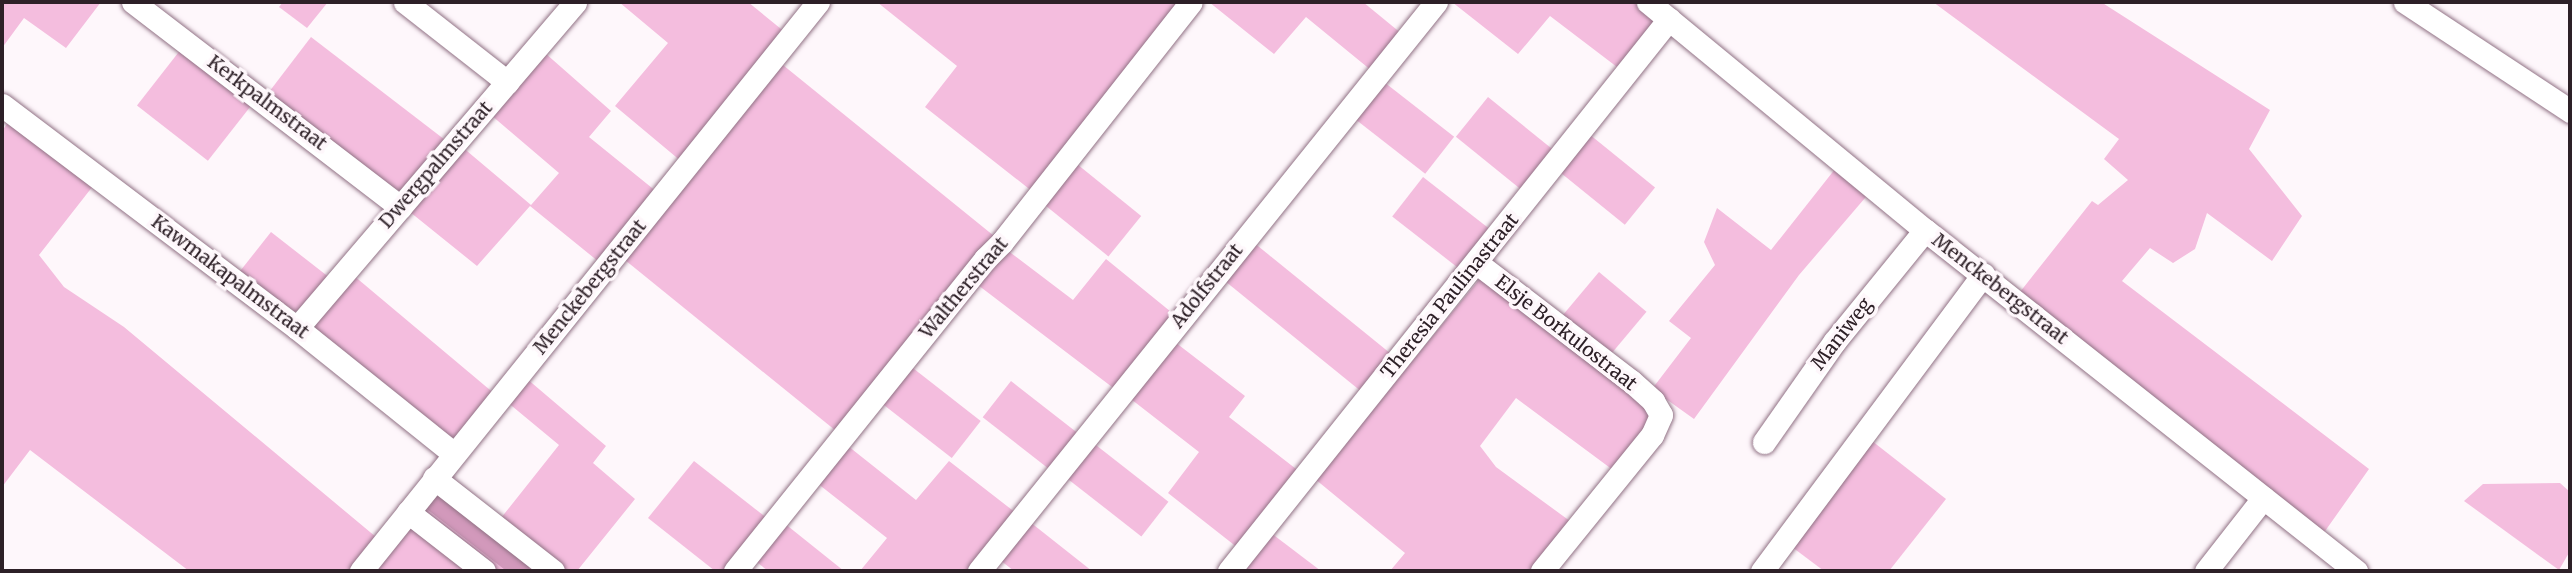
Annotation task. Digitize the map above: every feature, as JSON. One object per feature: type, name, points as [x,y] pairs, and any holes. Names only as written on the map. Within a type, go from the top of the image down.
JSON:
[{"type":"street","name":"Kerkpalmstraat","points":[[133,2],[400,207]]},
{"type":"street","points":[[405,2],[507,82]]},
{"type":"street","name":"Dwergpalmstraat","points":[[297,328],[575,2]]},
{"type":"street","name":"Menckebergstraat","points":[[361,571],[818,2]]},
{"type":"street","name":"Waltherstraat","points":[[735,571],[985,259],[1002,242],[1191,2]]},
{"type":"street","name":"Adolfstraat","points":[[979,571],[1436,2]]},
{"type":"street","name":"Menckebergstraat","points":[[1648,2],[1925,230],[2356,571]]},
{"type":"street","points":[[2406,2],[2570,111]]},
{"type":"street","name":"Theresia Paulinastraat","points":[[1229,571],[1669,19]]},
{"type":"street","name":"Kawmakapalmstraat","points":[[2,105],[297,328],[454,454]]},
{"type":"street","name":"Maniweg","points":[[1764,442],[1834,342],[1925,230]]},
{"type":"street","name":"Elsje Borkulostraat","points":[[1477,263],[1631,381],[1653,401],[1661,415],[1651,435],[1542,571]]},
{"type":"street","points":[[1762,571],[1983,274]]},
{"type":"street","points":[[434,478],[553,571]]},
{"type":"street","points":[[2206,571],[2263,498]]},
{"type":"street","points":[[408,512],[484,571]]},
{"type":"shaded area","points":[[2,2],[101,2],[66,48],[24,18],[2,48]]},
{"type":"shaded area","points":[[283,2],[328,2],[307,28],[279,7]]},
{"type":"shaded area","points":[[619,2],[748,2],[786,33],[682,162],[615,106],[668,43]]},
{"type":"shaded area","points":[[877,2],[1183,2],[1033,192],[925,107],[957,66]]},
{"type":"shaded area","points":[[1209,2],[1363,2],[1402,34],[1372,71],[1306,17],[1274,54]]},
{"type":"shaded area","points":[[1452,2],[1633,2],[1655,20],[1617,67],[1550,16],[1518,54]]},
{"type":"shaded area","points":[[1933,2],[2101,2],[2270,110],[2249,149],[2302,216],[2272,261],[2207,213],[2195,249],[2173,263],[2150,248],[2122,281],[2369,469],[2323,534],[2020,292],[2092,201],[2098,205],[2128,180],[2104,159],[2119,139]]},
{"type":"shaded area","points":[[311,37],[449,143],[401,191],[388,186],[269,92]]},
{"type":"shaded area","points":[[185,44],[256,99],[208,161],[137,105]]},
{"type":"shaded area","points":[[545,53],[611,111],[589,137],[657,192],[599,262],[530,206],[477,266],[405,208],[461,146],[531,205],[559,173],[491,115]]},
{"type":"shaded area","points":[[778,61],[996,237],[838,432],[620,256]]},
{"type":"shaded area","points":[[1384,82],[1454,137],[1425,174],[1355,119]]},
{"type":"shaded area","points":[[1488,97],[1556,152],[1524,191],[1456,137]]},
{"type":"shaded area","points":[[9,121],[93,186],[39,255],[64,287],[124,327],[376,537],[348,571],[189,571],[30,450],[2,487],[2,131]]},
{"type":"shaded area","points":[[1589,134],[1655,187],[1625,225],[1559,171]]},
{"type":"shaded area","points":[[1072,160],[1141,216],[1108,256],[1039,200]]},
{"type":"shaded area","points":[[1839,164],[1871,191],[1799,275],[1694,419],[1652,389],[1691,338],[1669,321],[1715,265],[1704,242],[1717,208],[1771,250]]},
{"type":"shaded area","points":[[1423,177],[1492,231],[1461,270],[1392,216]]},
{"type":"shaded area","points":[[271,232],[330,278],[300,310],[292,312],[237,275]]},
{"type":"shaded area","points":[[1253,242],[1392,355],[1362,392],[1223,279]]},
{"type":"shaded area","points":[[1003,247],[1073,300],[1106,259],[1176,316],[1116,390],[974,282]]},
{"type":"shaded area","points":[[1599,272],[1646,312],[1607,359],[1559,319]]},
{"type":"shaded area","points":[[353,275],[496,395],[456,437],[448,437],[316,329],[315,322]]},
{"type":"shaded area","points":[[1483,275],[1635,390],[1655,418],[1617,473],[1516,398],[1480,446],[1496,467],[1574,524],[1535,571],[1390,571],[1405,553],[1315,479]]},
{"type":"shaded area","points":[[1171,339],[1245,396],[1229,417],[1300,472],[1238,548],[1168,493],[1199,452],[1127,396]]},
{"type":"shaded area","points":[[909,365],[981,421],[952,458],[880,402]]},
{"type":"shaded area","points":[[526,378],[606,446],[593,463],[635,499],[577,571],[567,571],[501,518],[559,445],[507,402]]},
{"type":"shaded area","points":[[1011,381],[1081,436],[1053,472],[983,417]]},
{"type":"shaded area","points":[[1867,437],[1946,499],[1889,571],[1824,571],[1788,544]]},
{"type":"shaded area","points":[[1092,442],[1168,502],[1141,536],[1065,477]]},
{"type":"shaded area","points":[[848,446],[916,500],[949,461],[1016,513],[969,571],[860,571],[887,538],[817,483]]},
{"type":"shaded area","points":[[694,461],[768,519],[725,571],[715,571],[648,518]]},
{"type":"shaded area","points":[[2560,483],[2570,492],[2570,551],[2559,570],[2464,501],[2483,484]]},
{"type":"shaded area","points":[[431,492],[442,492],[543,571],[493,571],[425,517],[421,505]]},
{"type":"shaded area","points":[[1030,522],[1092,571],[1014,571],[1000,560]]},
{"type":"shaded area","points":[[784,523],[844,571],[768,571],[754,560]]},
{"type":"shaded area","points":[[414,525],[475,571],[365,571],[396,533]]},
{"type":"shaded area","points":[[1271,533],[1321,571],[1239,571]]},
{"type":"waterway","points":[[435,504],[521,571]]}]
